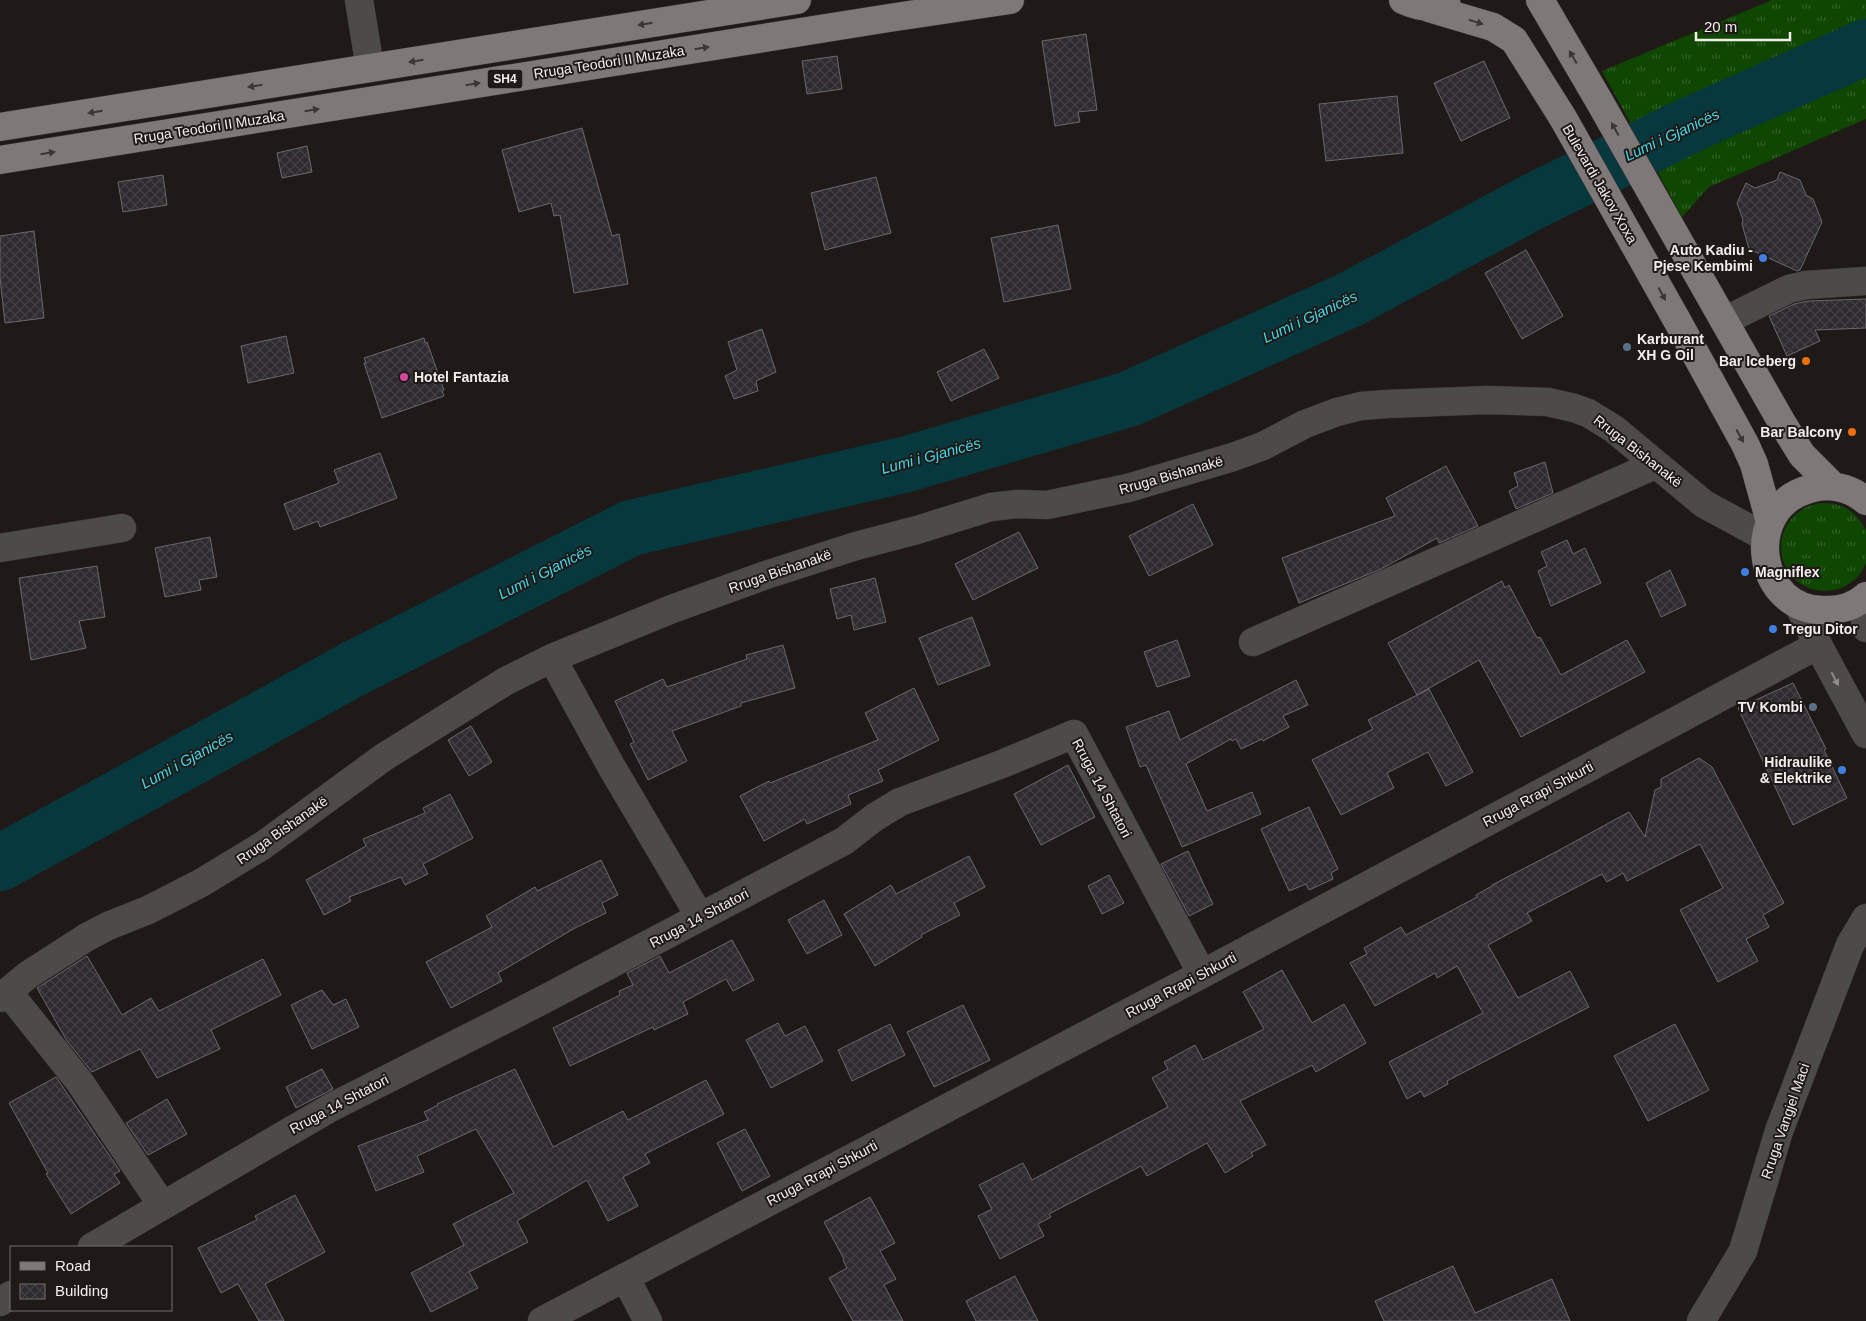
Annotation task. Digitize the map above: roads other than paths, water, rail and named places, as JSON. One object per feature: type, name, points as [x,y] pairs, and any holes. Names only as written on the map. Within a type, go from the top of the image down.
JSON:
[{"type":"main road","name":"SH4","points":[[0,128],[764,3],[797,0]]},
{"type":"main road","name":"Rruga Teodori II Muzaka","points":[[0,160],[1010,0]]},
{"type":"main road","points":[[1410,3],[1446,6],[1465,0]]},
{"type":"main road","points":[[1540,0],[1802,455],[1853,492]]},
{"type":"main road","name":"Bulevardi Jakov Xoxa","points":[[1410,3],[1493,27],[1514,40],[1563,118],[1621,220],[1751,457],[1767,506],[1767,529],[1764,550],[1766,564],[1770,576],[1786,597],[1798,604]]},
{"type":"main road","points":[[1767,529],[1778,509],[1789,498],[1803,491],[1818,486],[1853,492]]},
{"type":"main road","points":[[1798,604],[1810,609],[1838,610],[1864,598]]},
{"type":"street","points":[[359,0],[370,68]]},
{"type":"street","points":[[1724,321],[1789,289],[1806,285],[1866,281]]},
{"type":"street","name":"Rruga Bishanakë","points":[[162,1205],[79,1081],[4,995],[28,975],[87,937],[201,884],[247,856],[384,756],[506,681],[552,658],[672,609],[766,575],[856,546],[917,530],[991,507],[1018,504],[1047,505],[1128,488],[1233,457],[1262,446],[1305,424],[1337,412],[1361,406],[1426,401],[1488,400],[1548,402],[1574,408],[1588,413],[1614,430],[1704,504],[1767,529]]},
{"type":"street","points":[[1253,642],[1655,465]]},
{"type":"street","points":[[0,548],[122,528]]},
{"type":"street","points":[[1864,598],[1866,628]]},
{"type":"street","points":[[1798,604],[1866,734]]},
{"type":"street","name":"Rruga Rrapi Shkurti","points":[[542,1321],[1202,974],[1818,645]]},
{"type":"street","points":[[552,658],[611,766],[700,917]]},
{"type":"street","name":"Rruga 14 Shtatori","points":[[94,1246],[330,1108],[548,998],[844,841],[875,817],[900,802],[1002,764],[1074,734],[1202,974]]},
{"type":"street","name":"Rruga Vangjel Maci","points":[[1702,1321],[1743,1251],[1779,1131],[1850,945],[1866,918]]},
{"type":"street","points":[[625,1277],[648,1321]]},
{"type":"waterway","name":"Lumi i Gjanicës","points":[[0,863],[355,668],[631,528],[907,464],[1129,399],[1349,300],[1538,199],[1694,123],[1866,47]]},
{"type":"place","name":"Auto Kadiu - Pjese Kembimi","points":[[1763,258]]},
{"type":"place","name":"Karburant XH G Oil","points":[[1627,347]]},
{"type":"place","name":"Bar Iceberg","points":[[1806,361]]},
{"type":"place","name":"Hotel Fantazia","points":[[404,377]]},
{"type":"place","name":"Bar Balcony","points":[[1852,432]]},
{"type":"place","name":"Magniflex","points":[[1745,572]]},
{"type":"place","name":"Tregu Ditor","points":[[1773,629]]},
{"type":"place","name":"TV Kombi","points":[[1813,707]]},
{"type":"place","name":"Hidraulike & Elektrike","points":[[1842,770]]}]
